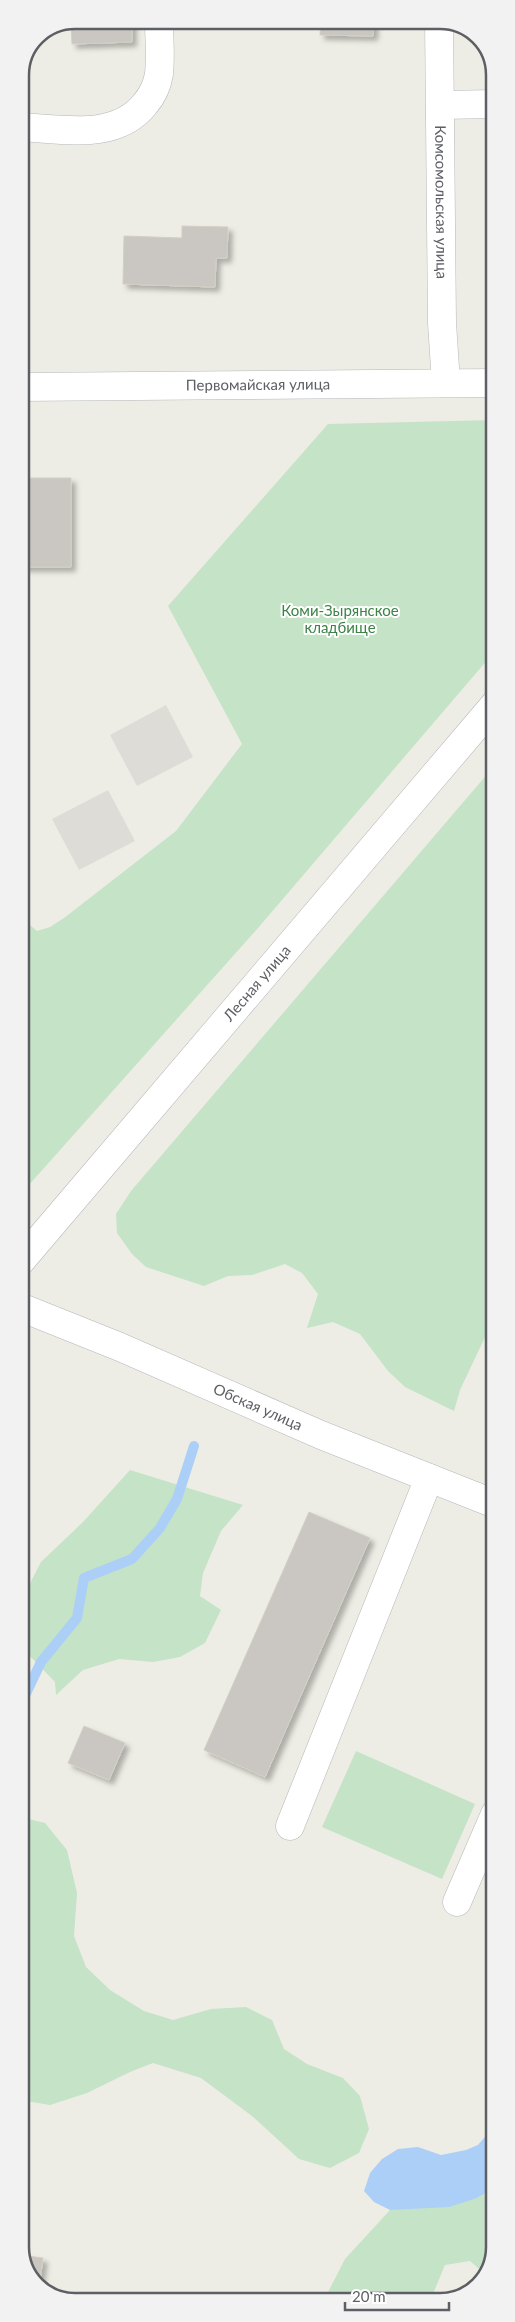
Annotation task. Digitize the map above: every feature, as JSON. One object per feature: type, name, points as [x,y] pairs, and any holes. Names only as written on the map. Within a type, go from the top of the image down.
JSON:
[{"type":"street","points":[[29,127],[92,130],[109,128],[127,122],[142,109],[154,94],[159,74],[159,29]]},
{"type":"street","name":"Комсомольская улица","points":[[439,29],[442,323],[446,383]]},
{"type":"street","points":[[441,106],[486,104]]},
{"type":"street","name":"Первомайская улица","points":[[29,387],[486,384]]},
{"type":"street","name":"Лесная улица","points":[[29,1251],[486,715]]},
{"type":"street","name":"Обская улица","points":[[29,1311],[120,1348],[321,1436],[486,1500]]},
{"type":"street","points":[[290,1826],[429,1478]]},
{"type":"street","points":[[457,1902],[486,1835]]},
{"type":"shaded area","points":[[166,705],[193,757],[137,786],[110,735]]},
{"type":"shaded area","points":[[108,790],[135,841],[79,870],[52,819]]},
{"type":"green space","name":"Коми-Зырянское кладбище","points":[[486,420],[486,662],[258,928],[29,1185],[29,924],[37,931],[50,927],[176,831],[242,744],[168,606],[328,424]]},
{"type":"green space","points":[[486,776],[486,1335],[460,1390],[454,1411],[405,1387],[388,1371],[360,1334],[333,1322],[307,1328],[318,1294],[302,1273],[285,1264],[252,1275],[228,1276],[204,1286],[146,1267],[132,1254],[117,1233],[116,1214],[131,1191]]},
{"type":"green space","points":[[130,1470],[243,1505],[221,1531],[203,1573],[200,1596],[221,1610],[205,1643],[180,1657],[153,1662],[119,1659],[83,1670],[56,1695],[55,1682],[29,1655],[29,1585],[41,1562],[83,1522]]},
{"type":"green space","points":[[356,1751],[475,1804],[442,1879],[322,1827]]},
{"type":"green space","points":[[29,1819],[45,1823],[67,1850],[77,1893],[74,1936],[86,1967],[110,1990],[144,2011],[173,2020],[211,2009],[246,2007],[272,2020],[284,2049],[307,2064],[343,2078],[360,2096],[369,2129],[359,2153],[330,2168],[299,2159],[252,2116],[201,2078],[153,2063],[87,2093],[50,2105],[29,2102]]},
{"type":"green space","points":[[486,2193],[486,2253],[480,2270],[470,2261],[445,2265],[433,2293],[328,2293],[345,2259],[390,2210],[477,2198]]},
{"type":"water","points":[[486,2136],[486,2193],[477,2198],[449,2207],[390,2210],[374,2202],[364,2191],[370,2173],[382,2159],[398,2149],[418,2147],[441,2155],[466,2150],[478,2145]]},
{"type":"building","points":[[71,29],[132,29],[132,42],[72,44]]},
{"type":"building","points":[[320,29],[373,29],[373,36],[320,35]]},
{"type":"building","points":[[182,226],[228,227],[227,258],[216,258],[215,287],[123,284],[124,236],[182,238]]},
{"type":"building","points":[[29,478],[71,478],[71,567],[29,567]]},
{"type":"building","points":[[309,1512],[370,1538],[265,1777],[204,1750]]},
{"type":"building","points":[[84,1726],[125,1743],[109,1780],[68,1763]]},
{"type":"building","points":[[30,2256],[43,2258],[40,2278],[33,2268]]},
{"type":"waterway","points":[[29,1687],[41,1662],[77,1618],[84,1578],[132,1559],[160,1528],[177,1499],[194,1446]]}]
